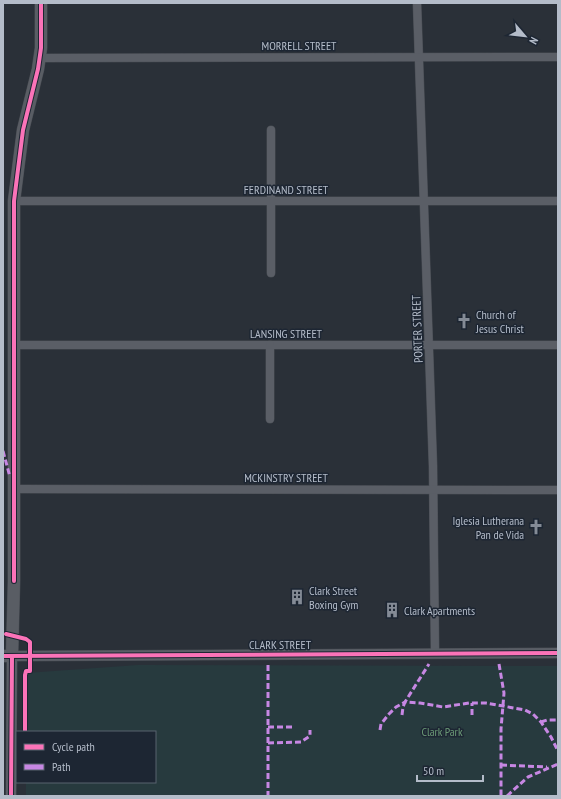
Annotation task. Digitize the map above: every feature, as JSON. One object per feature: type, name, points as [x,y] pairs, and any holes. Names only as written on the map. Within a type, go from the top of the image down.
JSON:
[{"type":"main road","points":[[8,656],[14,489],[14,201],[23,130],[40,58],[41,3]]},
{"type":"street","name":"PORTER STREET","points":[[417,3],[430,345],[434,490],[435,653]]},
{"type":"street","name":"MORRELL STREET","points":[[40,58],[558,57]]},
{"type":"street","points":[[271,130],[271,274]]},
{"type":"street","name":"FERDINAND STREET","points":[[14,201],[558,201]]},
{"type":"street","name":"LANSING STREET","points":[[14,345],[558,345]]},
{"type":"street","points":[[270,345],[270,419]]},
{"type":"street","name":"MCKINSTRY STREET","points":[[14,489],[558,490]]},
{"type":"street","name":"CLARK STREET","points":[[8,656],[558,653]]},
{"type":"street","points":[[8,656],[12,796]]},
{"type":"green space","name":"Clark Park","points":[[138,665],[558,666],[558,796],[26,796],[26,783],[156,783],[156,731],[26,731],[26,673]]},
{"type":"marked path","points":[[3,451],[10,477]]},
{"type":"marked path","points":[[380,730],[381,724],[389,714],[396,707],[405,702],[429,664]]},
{"type":"marked path","points":[[499,664],[504,693],[501,729],[501,796]]},
{"type":"marked path","points":[[268,665],[268,796]]},
{"type":"marked path","points":[[402,715],[405,702],[443,707],[469,703],[486,703],[525,710],[533,714],[541,722],[558,751]]},
{"type":"marked path","points":[[472,703],[472,715]]},
{"type":"marked path","points":[[541,722],[547,720],[558,720]]},
{"type":"marked path","points":[[268,727],[292,727]]},
{"type":"marked path","points":[[268,743],[301,742],[310,736],[310,730]]},
{"type":"marked path","points":[[507,796],[528,777],[558,764]]},
{"type":"marked path","points":[[501,765],[547,767]]},
{"type":"cycle path","points":[[14,581],[14,201],[23,130],[38,69],[41,48],[41,3]]},
{"type":"cycle path","points":[[6,634],[26,639],[30,642],[30,671],[26,671],[25,675],[25,731]]},
{"type":"cycle path","points":[[3,656],[558,653]]},
{"type":"cycle path","points":[[11,796],[12,656]]},
{"type":"place","name":"Church of Jesus Christ","points":[[464,321]]},
{"type":"place","name":"Iglesia Lutherana Pan de Vida","points":[[536,527]]},
{"type":"place","name":"Clark Street Boxing Gym","points":[[297,597]]},
{"type":"place","name":"Clark Apartments","points":[[392,610]]}]
